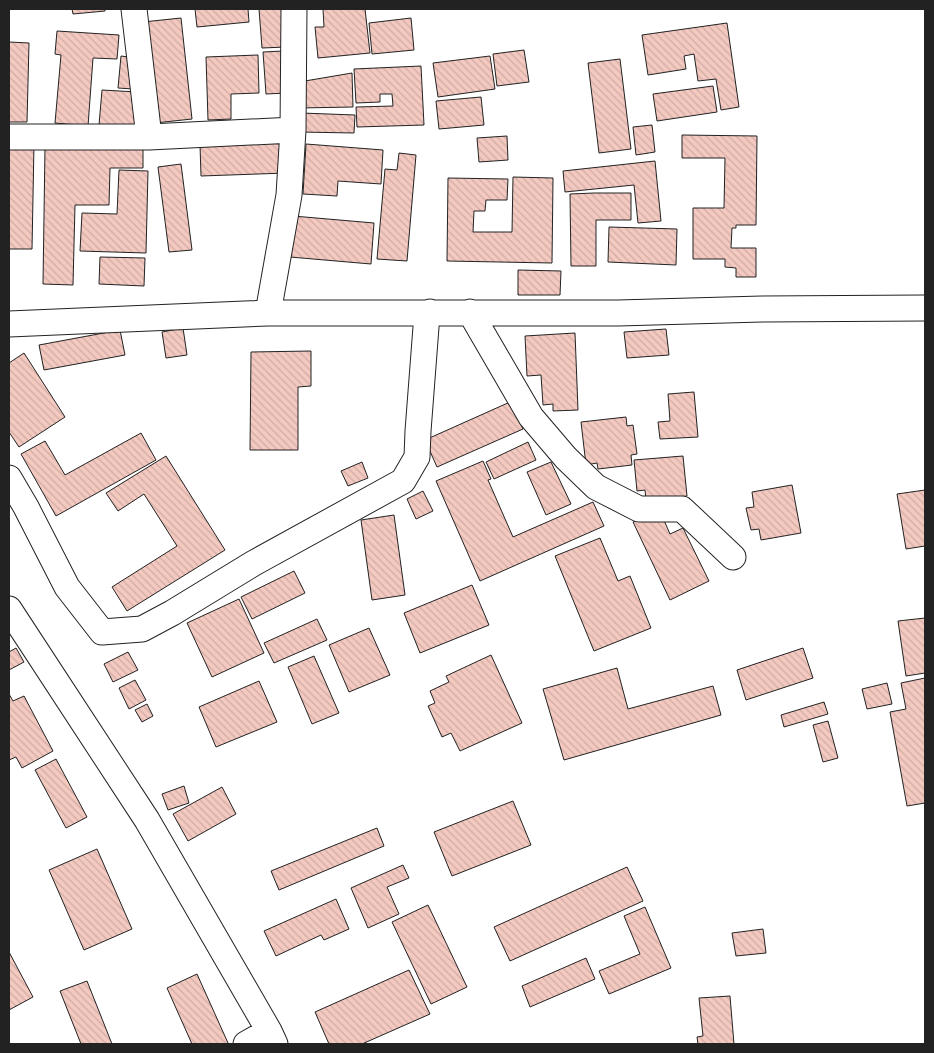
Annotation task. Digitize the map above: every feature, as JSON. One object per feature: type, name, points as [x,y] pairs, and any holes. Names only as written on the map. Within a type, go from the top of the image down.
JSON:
[{"type":"street","points":[[134,9],[149,137]]},
{"type":"street","points":[[268,313],[289,195],[293,130],[294,9]]},
{"type":"street","points":[[9,137],[149,137],[293,130]]},
{"type":"street","points":[[9,324],[268,313],[618,313],[762,309],[925,308]]},
{"type":"street","points":[[9,478],[67,587],[102,632],[142,629],[254,563],[403,481],[418,457],[418,431],[427,314],[430,312]]},
{"type":"street","points":[[470,312],[531,417],[566,458],[596,487],[639,509],[682,509],[733,557]]},
{"type":"street","points":[[9,609],[147,820],[272,1038],[246,1044]]},
{"type":"building","points":[[72,9],[105,9],[105,11],[73,14]]},
{"type":"building","points":[[195,9],[248,9],[249,22],[197,27]]},
{"type":"building","points":[[259,9],[283,9],[286,47],[262,48]]},
{"type":"building","points":[[323,9],[365,9],[370,53],[318,58],[315,27],[324,27]]},
{"type":"building","points":[[181,18],[192,119],[155,123],[143,22]]},
{"type":"building","points":[[411,18],[414,50],[372,54],[369,23]]},
{"type":"building","points":[[727,23],[739,107],[721,110],[716,79],[698,81],[694,54],[684,56],[686,69],[648,75],[642,35]]},
{"type":"building","points":[[57,31],[119,35],[117,59],[93,58],[88,126],[55,123],[61,55],[55,54]]},
{"type":"building","points":[[9,42],[29,43],[27,122],[9,122]]},
{"type":"building","points":[[524,50],[529,82],[497,86],[493,54]]},
{"type":"building","points":[[283,51],[287,93],[266,94],[263,52]]},
{"type":"building","points":[[258,55],[259,93],[231,94],[231,119],[208,120],[206,57]]},
{"type":"building","points":[[121,56],[136,58],[133,89],[118,88]]},
{"type":"building","points":[[490,56],[495,89],[438,97],[433,63]]},
{"type":"building","points":[[620,59],[631,149],[599,153],[588,63]]},
{"type":"building","points":[[421,66],[424,125],[357,127],[356,107],[393,106],[392,94],[380,94],[380,102],[356,103],[354,69]]},
{"type":"building","points":[[352,73],[353,107],[299,108],[299,82]]},
{"type":"building","points":[[713,86],[717,112],[657,121],[653,94]]},
{"type":"building","points":[[102,90],[137,92],[135,127],[99,125]]},
{"type":"building","points":[[481,97],[484,125],[439,129],[436,101]]},
{"type":"building","points":[[301,113],[355,115],[354,133],[300,132]]},
{"type":"building","points":[[652,125],[655,152],[636,155],[633,127]]},
{"type":"building","points":[[682,135],[757,136],[756,225],[736,225],[736,228],[732,228],[731,248],[756,248],[756,277],[736,277],[736,268],[725,267],[725,259],[693,259],[693,208],[724,208],[725,158],[682,158]]},
{"type":"building","points":[[507,136],[508,160],[479,162],[477,138]]},
{"type":"building","points":[[285,141],[287,173],[201,176],[200,145]]},
{"type":"building","points":[[9,143],[34,144],[32,249],[9,249]]},
{"type":"building","points":[[306,144],[383,150],[381,184],[338,181],[337,196],[303,194]]},
{"type":"building","points":[[45,147],[143,148],[143,168],[110,168],[109,205],[75,205],[73,285],[43,284]]},
{"type":"building","points":[[399,153],[416,155],[407,261],[377,259],[385,169],[397,170]]},
{"type":"building","points":[[655,161],[661,221],[638,223],[634,185],[565,192],[563,171]]},
{"type":"building","points":[[181,164],[192,250],[169,252],[158,167]]},
{"type":"building","points":[[119,170],[148,171],[146,253],[80,251],[82,213],[117,214]]},
{"type":"building","points":[[513,177],[553,178],[552,263],[447,261],[448,178],[508,179],[507,200],[486,200],[485,211],[474,211],[473,232],[512,232]]},
{"type":"building","points":[[631,193],[631,220],[596,220],[596,266],[571,266],[570,194]]},
{"type":"building","points":[[293,216],[374,223],[371,264],[290,257]]},
{"type":"building","points":[[609,227],[677,229],[676,265],[608,262]]},
{"type":"building","points":[[100,257],[145,258],[144,286],[99,284]]},
{"type":"building","points":[[518,270],[561,271],[560,295],[518,295]]},
{"type":"building","points":[[183,328],[187,355],[166,358],[162,332]]},
{"type":"building","points":[[666,329],[669,355],[627,358],[624,332]]},
{"type":"building","points":[[120,330],[125,355],[44,370],[39,345]]},
{"type":"building","points":[[575,333],[578,410],[553,411],[553,404],[543,405],[541,375],[527,376],[525,336]]},
{"type":"building","points":[[311,351],[311,386],[298,387],[298,450],[250,450],[251,352]]},
{"type":"building","points":[[24,353],[65,417],[19,447],[9,432],[9,363]]},
{"type":"building","points":[[694,392],[698,437],[660,439],[658,422],[670,421],[668,394]]},
{"type":"building","points":[[510,402],[523,429],[437,467],[425,440]]},
{"type":"building","points":[[626,417],[627,426],[633,425],[637,454],[631,455],[632,465],[598,469],[597,463],[586,465],[581,422]]},
{"type":"building","points":[[141,433],[156,460],[56,516],[21,454],[45,441],[65,475]]},
{"type":"building","points":[[528,442],[536,460],[494,479],[486,462]]},
{"type":"building","points":[[166,456],[225,550],[127,611],[112,587],[177,546],[144,494],[118,511],[106,493]]},
{"type":"building","points":[[683,456],[687,496],[646,500],[645,490],[637,491],[634,460]]},
{"type":"building","points":[[483,461],[491,479],[488,480],[513,537],[593,502],[604,526],[480,581],[436,481]]},
{"type":"building","points":[[362,462],[368,478],[348,486],[341,471]]},
{"type":"building","points":[[551,462],[571,504],[546,515],[527,472]]},
{"type":"building","points":[[792,485],[801,533],[761,540],[759,529],[751,530],[746,508],[754,507],[752,492]]},
{"type":"building","points":[[925,490],[925,546],[906,549],[897,494]]},
{"type":"building","points":[[423,491],[433,511],[416,519],[407,499]]},
{"type":"building","points":[[394,515],[405,595],[372,600],[361,520]]},
{"type":"building","points":[[650,515],[654,522],[663,518],[670,534],[683,528],[709,581],[670,600],[633,522]]},
{"type":"building","points":[[600,538],[618,581],[630,576],[651,628],[594,651],[555,556]]},
{"type":"building","points":[[294,571],[305,593],[252,619],[241,597]]},
{"type":"building","points":[[472,585],[489,625],[420,653],[404,613]]},
{"type":"building","points":[[239,599],[264,653],[212,677],[187,623]]},
{"type":"building","points":[[925,618],[925,673],[906,676],[898,621]]},
{"type":"building","points":[[317,619],[327,640],[274,663],[264,643]]},
{"type":"building","points":[[369,628],[390,675],[349,692],[329,645]]},
{"type":"building","points":[[16,648],[24,662],[9,670],[9,652]]},
{"type":"building","points":[[803,648],[813,678],[746,700],[737,670]]},
{"type":"building","points":[[128,652],[138,670],[113,682],[104,664]]},
{"type":"building","points":[[491,655],[522,723],[460,751],[451,733],[442,737],[428,706],[435,703],[430,691],[449,682],[446,676]]},
{"type":"building","points":[[314,656],[339,713],[312,724],[288,667]]},
{"type":"building","points":[[617,668],[628,709],[713,686],[721,715],[564,760],[543,689]]},
{"type":"building","points":[[925,678],[925,803],[907,806],[890,712],[906,709],[901,683]]},
{"type":"building","points":[[135,680],[146,700],[129,709],[119,688]]},
{"type":"building","points":[[259,681],[277,722],[216,747],[199,707]]},
{"type":"building","points":[[887,683],[892,704],[867,709],[862,689]]},
{"type":"building","points":[[9,694],[13,701],[24,696],[53,751],[22,768],[16,757],[9,760]]},
{"type":"building","points":[[824,702],[828,714],[784,727],[781,715]]},
{"type":"building","points":[[147,704],[153,716],[142,722],[135,710]]},
{"type":"building","points":[[828,721],[838,758],[823,762],[813,725]]},
{"type":"building","points":[[56,759],[87,817],[66,828],[35,770]]},
{"type":"building","points":[[184,786],[189,803],[168,810],[162,794]]},
{"type":"building","points":[[222,787],[236,814],[188,841],[173,814]]},
{"type":"building","points":[[513,801],[531,845],[452,876],[434,832]]},
{"type":"building","points":[[377,828],[384,846],[279,890],[271,871]]},
{"type":"building","points":[[97,849],[132,929],[84,950],[49,870]]},
{"type":"building","points":[[403,865],[409,878],[387,887],[399,914],[368,928],[351,888]]},
{"type":"building","points":[[627,867],[643,901],[510,961],[494,927]]},
{"type":"building","points":[[336,899],[349,929],[324,940],[321,935],[276,956],[264,931]]},
{"type":"building","points":[[428,905],[467,987],[431,1004],[392,922]]},
{"type":"building","points":[[645,907],[671,968],[609,994],[599,971],[640,954],[624,916]]},
{"type":"building","points":[[763,929],[766,953],[736,956],[732,933]]},
{"type":"building","points":[[9,952],[33,997],[9,1010]]},
{"type":"building","points":[[586,958],[595,979],[530,1007],[522,986]]},
{"type":"building","points":[[409,970],[430,1014],[362,1044],[329,1044],[315,1012]]},
{"type":"building","points":[[197,974],[228,1043],[192,1044],[167,988]]},
{"type":"building","points":[[87,981],[112,1044],[81,1044],[60,991]]},
{"type":"building","points":[[730,996],[734,1044],[698,1044],[697,1037],[703,1036],[699,998]]}]
